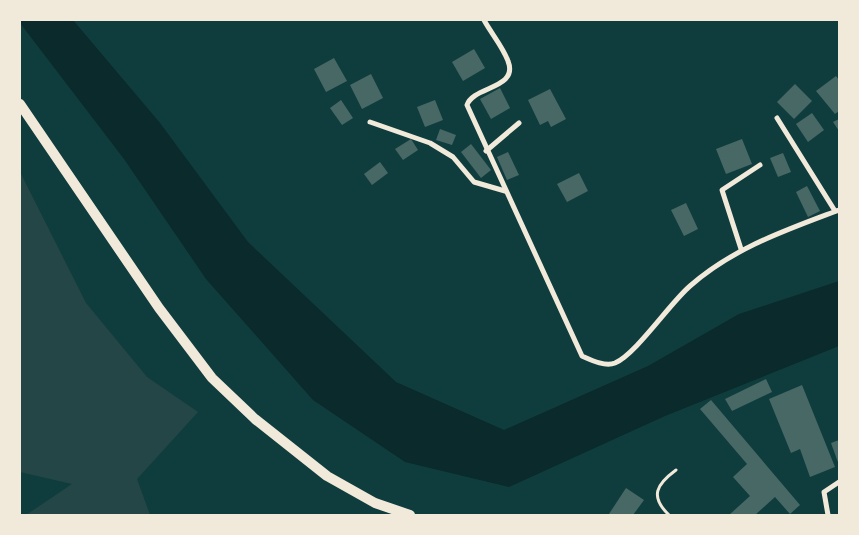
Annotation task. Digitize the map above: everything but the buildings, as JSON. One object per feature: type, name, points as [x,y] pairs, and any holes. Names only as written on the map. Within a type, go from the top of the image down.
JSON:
[{"type":"main road","points":[[20,104],[159,308],[212,378],[255,419],[327,476],[375,503],[410,515]]},
{"type":"street","points":[[484,20],[509,63],[509,73],[504,82],[473,95],[466,105],[582,356],[600,363],[615,363],[634,347],[690,286],[741,249],[837,210],[777,118]]},
{"type":"street","points":[[370,122],[430,143],[454,157],[474,182],[505,191]]},
{"type":"street","points":[[486,151],[519,123]]},
{"type":"street","points":[[741,249],[722,190],[760,165]]},
{"type":"street","points":[[828,515],[824,492],[839,482]]},
{"type":"lane","points":[[669,515],[659,506],[657,492],[661,481],[676,470]]},
{"type":"shaded area","points":[[20,20],[73,20],[160,123],[248,242],[396,382],[504,430],[648,366],[739,314],[839,281],[839,346],[665,416],[509,487],[405,462],[313,400],[206,279],[124,159],[20,23]]},
{"type":"shaded area","points":[[20,172],[86,303],[147,377],[198,412],[137,479],[150,515],[26,515],[72,484],[20,472]]}]
